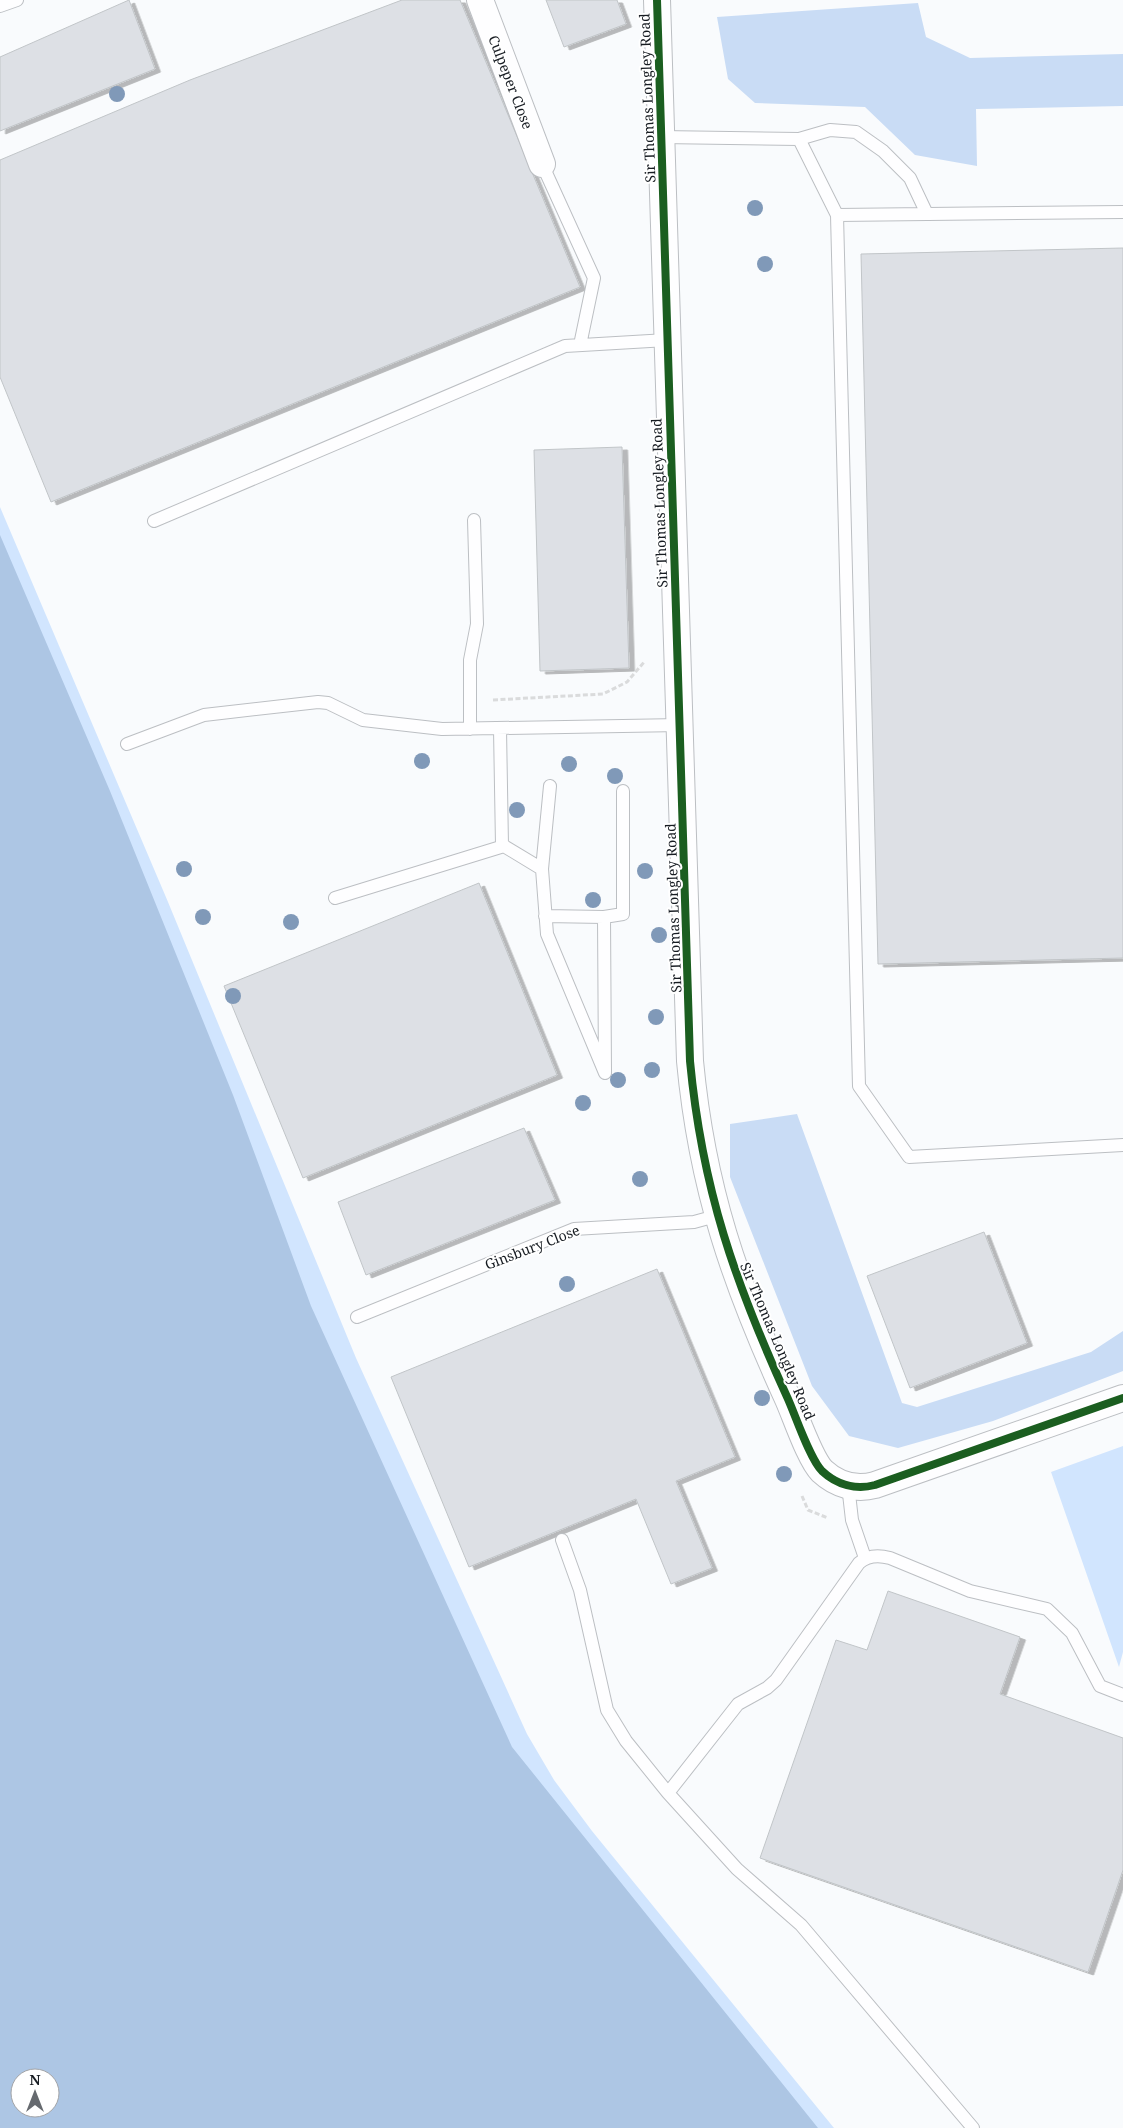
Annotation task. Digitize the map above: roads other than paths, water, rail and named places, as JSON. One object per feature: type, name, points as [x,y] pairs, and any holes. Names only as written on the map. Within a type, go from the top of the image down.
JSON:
[{"type":"street","name":"Culpeper Close","points":[[480,0],[542,164]]},
{"type":"street","name":"Sir Thomas Longley Road","points":[[657,0],[690,1061],[697,1122],[716,1216],[748,1310],[817,1463],[828,1476],[848,1486],[862,1488],[875,1486],[1123,1398]]},
{"type":"lane","points":[[0,6],[17,0]]},
{"type":"lane","points":[[661,137],[799,138],[830,130],[856,132],[883,151],[910,178],[927,214]]},
{"type":"lane","points":[[799,138],[837,215],[859,1086],[909,1157],[1123,1145]]},
{"type":"lane","points":[[542,164],[594,278],[580,345]]},
{"type":"lane","points":[[837,215],[1123,212]]},
{"type":"lane","points":[[154,521],[565,346],[667,340]]},
{"type":"lane","points":[[470,729],[470,660],[477,624],[474,520]]},
{"type":"lane","points":[[127,744],[204,715],[318,702],[328,703],[363,720],[442,729],[680,725]]},
{"type":"lane","points":[[500,728],[502,845],[542,869]]},
{"type":"lane","points":[[550,786],[542,869],[547,934],[605,1073],[604,916]]},
{"type":"lane","points":[[545,916],[604,916],[623,914],[623,791]]},
{"type":"lane","points":[[335,898],[504,846]]},
{"type":"lane","name":"Ginsbury Close","points":[[357,1317],[574,1229],[694,1222],[716,1216]]},
{"type":"lane","points":[[848,1486],[852,1520],[865,1558]]},
{"type":"lane","points":[[562,1540],[580,1590],[607,1710],[626,1741],[668,1793],[741,1874],[806,1930],[973,2128]]},
{"type":"lane","points":[[668,1793],[738,1704],[767,1688],[776,1680],[859,1562],[865,1558],[875,1556],[890,1558],[970,1591],[1044,1607],[1070,1630],[1098,1683],[1123,1695]]}]
